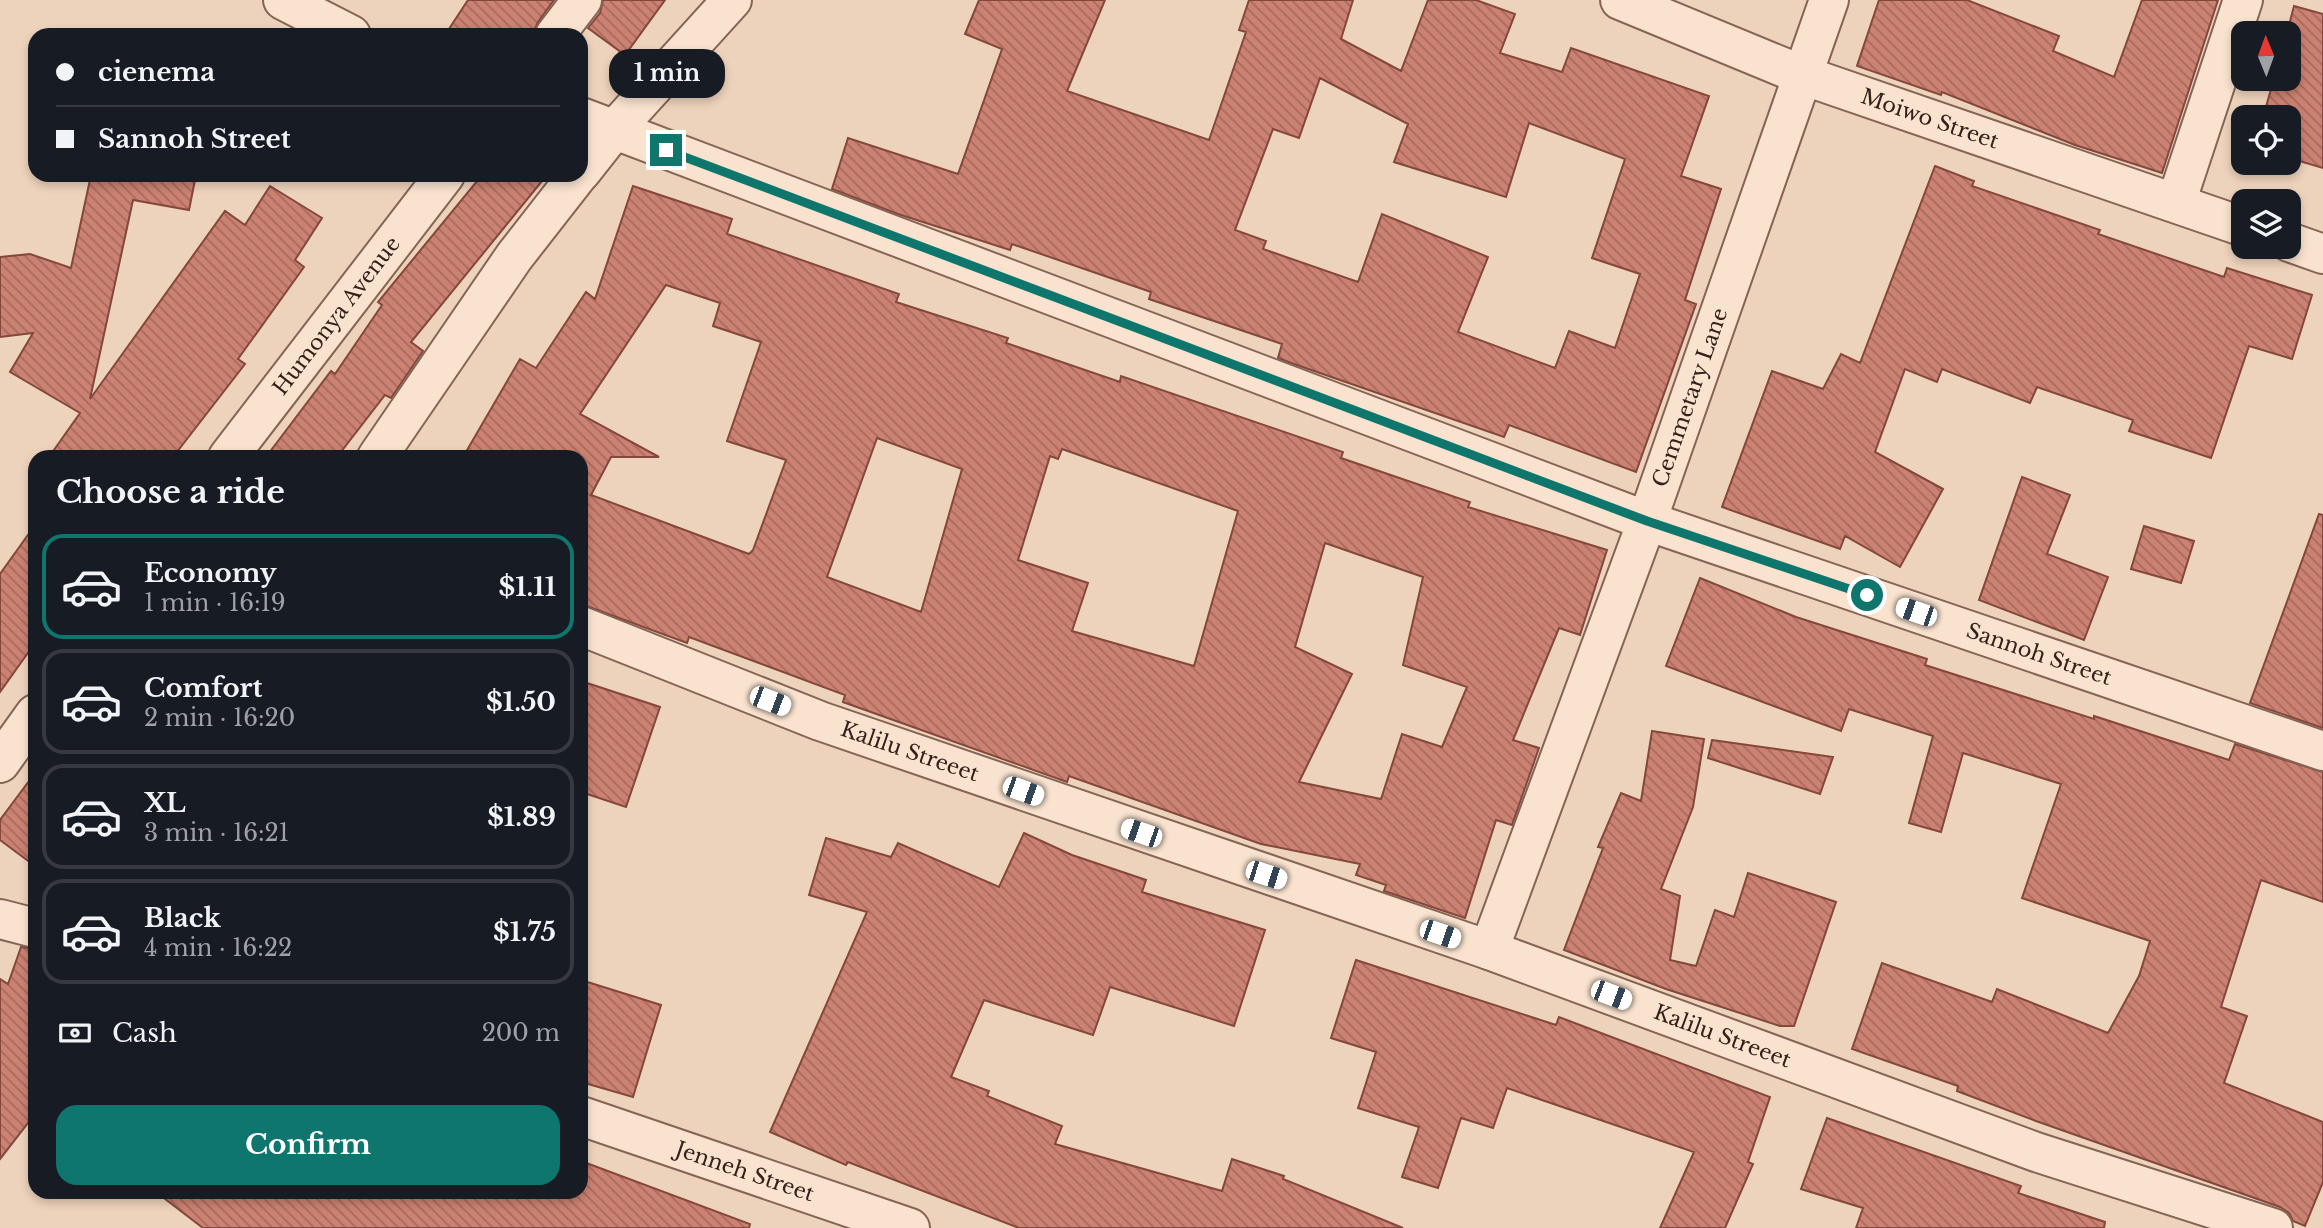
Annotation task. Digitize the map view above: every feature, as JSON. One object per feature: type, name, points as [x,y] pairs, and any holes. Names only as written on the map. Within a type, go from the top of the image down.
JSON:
[{"type":"street","points":[[283,0],[337,28]]},
{"type":"street","points":[[560,28],[582,0]]},
{"type":"street","points":[[588,151],[598,123],[733,0]]},
{"type":"street","name":"Moiwo Street","points":[[1620,0],[1802,75],[2231,222]]},
{"type":"street","name":"Cemmetary Lane","points":[[1489,950],[1647,521],[1829,0]]},
{"type":"street","points":[[2176,203],[2243,0]]},
{"type":"street","name":"Sannoh Street","points":[[598,123],[1647,521],[2323,751]]},
{"type":"street","name":"Humonya Avenue","points":[[233,450],[440,182]]},
{"type":"street","points":[[382,450],[514,257],[573,182]]},
{"type":"street","points":[[2301,246],[2323,254]]},
{"type":"street","name":"Kalilu Streeet","points":[[588,629],[820,721],[1489,950],[2036,1152],[2273,1228]]},
{"type":"street","points":[[0,762],[28,724]]},
{"type":"street","name":"Jenneh Street","points":[[588,1118],[910,1228]]},
{"type":"building","points":[[468,0],[554,0],[535,28],[450,28]]},
{"type":"building","points":[[603,0],[665,0],[625,55],[588,28],[600,13]]},
{"type":"building","points":[[979,0],[1105,0],[1067,91],[1209,140],[1246,32],[1239,30],[1249,0],[1353,0],[1341,39],[1401,71],[1428,0],[1476,0],[1515,14],[1500,53],[1562,72],[1571,48],[1709,96],[1681,176],[1721,189],[1685,300],[1696,304],[1636,472],[1509,425],[1504,437],[1294,364],[1278,358],[1282,344],[1149,299],[1151,292],[1012,244],[1010,250],[898,214],[832,189],[848,138],[958,174],[1002,49],[965,34]],"holes":[[[1320,78],[1408,124],[1394,162],[1506,197],[1529,123],[1625,159],[1592,258],[1640,274],[1615,348],[1569,331],[1555,368],[1458,332],[1488,257],[1382,214],[1358,282],[1263,249],[1266,241],[1235,230],[1273,129],[1299,138]]]},
{"type":"building","points":[[1879,0],[1967,0],[2059,36],[2053,51],[2114,77],[2142,0],[2218,0],[2162,173],[2075,145],[1942,92],[1941,95],[1857,66]]},
{"type":"building","points":[[2294,6],[2323,14],[2323,168],[2301,162],[2301,105],[2266,105],[2271,91],[2301,91],[2301,21],[2290,21]]},
{"type":"building","points":[[1935,166],[1974,181],[1972,186],[2100,230],[2098,234],[2224,277],[2227,268],[2312,295],[2292,359],[2249,346],[2211,458],[2129,431],[2133,420],[2037,387],[2030,403],[1942,369],[1937,382],[1905,369],[1875,452],[1943,489],[1900,567],[1845,536],[1840,549],[1722,507],[1772,371],[1823,389],[1841,354],[1860,363]]},
{"type":"building","points":[[89,182],[195,182],[189,210],[133,200],[90,399],[225,211],[245,225],[270,186],[322,218],[295,260],[304,267],[238,359],[245,364],[178,450],[54,450],[80,413],[10,372],[33,333],[0,337],[0,257],[30,254],[71,268]]},
{"type":"building","points":[[476,182],[541,182],[411,342],[423,351],[391,398],[385,395],[342,450],[271,450],[331,371],[335,374],[382,305],[378,302]]},
{"type":"building","points":[[633,186],[732,219],[727,234],[899,294],[896,302],[1008,338],[1006,343],[1120,382],[1121,376],[1343,452],[1341,458],[1470,502],[1468,507],[1607,550],[1580,635],[1559,628],[1513,740],[1539,748],[1512,825],[1496,820],[1465,918],[1384,891],[1386,885],[1356,875],[1360,864],[1261,844],[1069,776],[1067,782],[843,702],[845,695],[689,637],[687,643],[588,607],[588,450],[467,450],[520,359],[536,368],[586,292],[595,299]],"holes":[[[666,285],[720,303],[713,326],[761,342],[727,441],[786,460],[753,550],[749,554],[591,495],[611,457],[659,457],[580,414]],[[877,438],[962,469],[921,612],[827,577]],[[1062,449],[1238,511],[1194,666],[1072,631],[1088,583],[1018,560],[1050,456],[1058,459]],[[1325,543],[1423,577],[1403,665],[1467,687],[1442,747],[1402,734],[1381,799],[1299,782],[1352,674],[1295,647]]]},
{"type":"building","points":[[2022,477],[2070,495],[2047,554],[2108,577],[2084,640],[1979,600]]},
{"type":"building","points":[[2319,514],[2323,515],[2323,728],[2250,703]]},
{"type":"building","points":[[2144,526],[2194,541],[2181,583],[2131,569]]},
{"type":"building","points":[[28,535],[28,653],[0,692],[0,574]]},
{"type":"building","points":[[1700,578],[1796,617],[1927,659],[1925,665],[2094,719],[2094,716],[2229,760],[2235,744],[2323,772],[2323,902],[2261,880],[2221,1007],[2247,1016],[2224,1083],[2323,1122],[2323,1182],[2305,1226],[2293,1221],[2289,1213],[2280,1207],[2036,1121],[1957,1091],[1958,1086],[1852,1049],[1882,963],[1992,1002],[1997,989],[2108,1033],[2139,976],[2150,941],[2022,898],[2061,784],[1963,753],[1941,832],[1909,823],[1933,736],[1849,709],[1841,731],[1666,666]]},
{"type":"building","points":[[588,683],[660,707],[626,807],[588,794]]},
{"type":"building","points":[[1652,731],[1704,739],[1693,807],[1661,889],[1680,896],[1670,960],[1696,966],[1715,910],[1734,917],[1748,873],[1836,902],[1794,1026],[1780,1026],[1666,989],[1564,950],[1603,848],[1598,847],[1621,793],[1641,801]]},
{"type":"building","points":[[1712,740],[1833,757],[1820,794],[1708,758]]},
{"type":"building","points":[[28,782],[28,861],[0,840],[0,820]]},
{"type":"building","points":[[1024,833],[1072,855],[1146,880],[1142,892],[1265,930],[1234,1026],[1110,987],[1093,1035],[984,1000],[951,1077],[989,1091],[987,1096],[1062,1126],[1055,1144],[1222,1191],[1232,1159],[1284,1176],[1283,1179],[1403,1228],[1019,1228],[848,1162],[846,1165],[770,1132],[867,912],[809,895],[826,838],[891,857],[898,843],[999,887]]},
{"type":"building","points":[[21,947],[28,948],[28,1123],[0,1159],[0,979],[8,984]]},
{"type":"building","points":[[1356,960],[1556,1025],[1559,1017],[1770,1097],[1748,1162],[1753,1164],[1725,1228],[1660,1228],[1694,1152],[1507,1088],[1493,1128],[1461,1118],[1438,1188],[1402,1177],[1419,1127],[1358,1108],[1376,1052],[1331,1038]]},
{"type":"building","points":[[588,982],[661,1005],[633,1097],[588,1084]]},
{"type":"building","points":[[1827,1118],[2021,1186],[2018,1193],[2105,1222],[2104,1228],[1856,1228],[1863,1208],[1801,1189]]},
{"type":"building","points":[[588,1164],[750,1224],[749,1228],[203,1228],[165,1199],[588,1199]]},
{"type":"route","points":[[666,150],[1647,521],[1867,595]]}]
